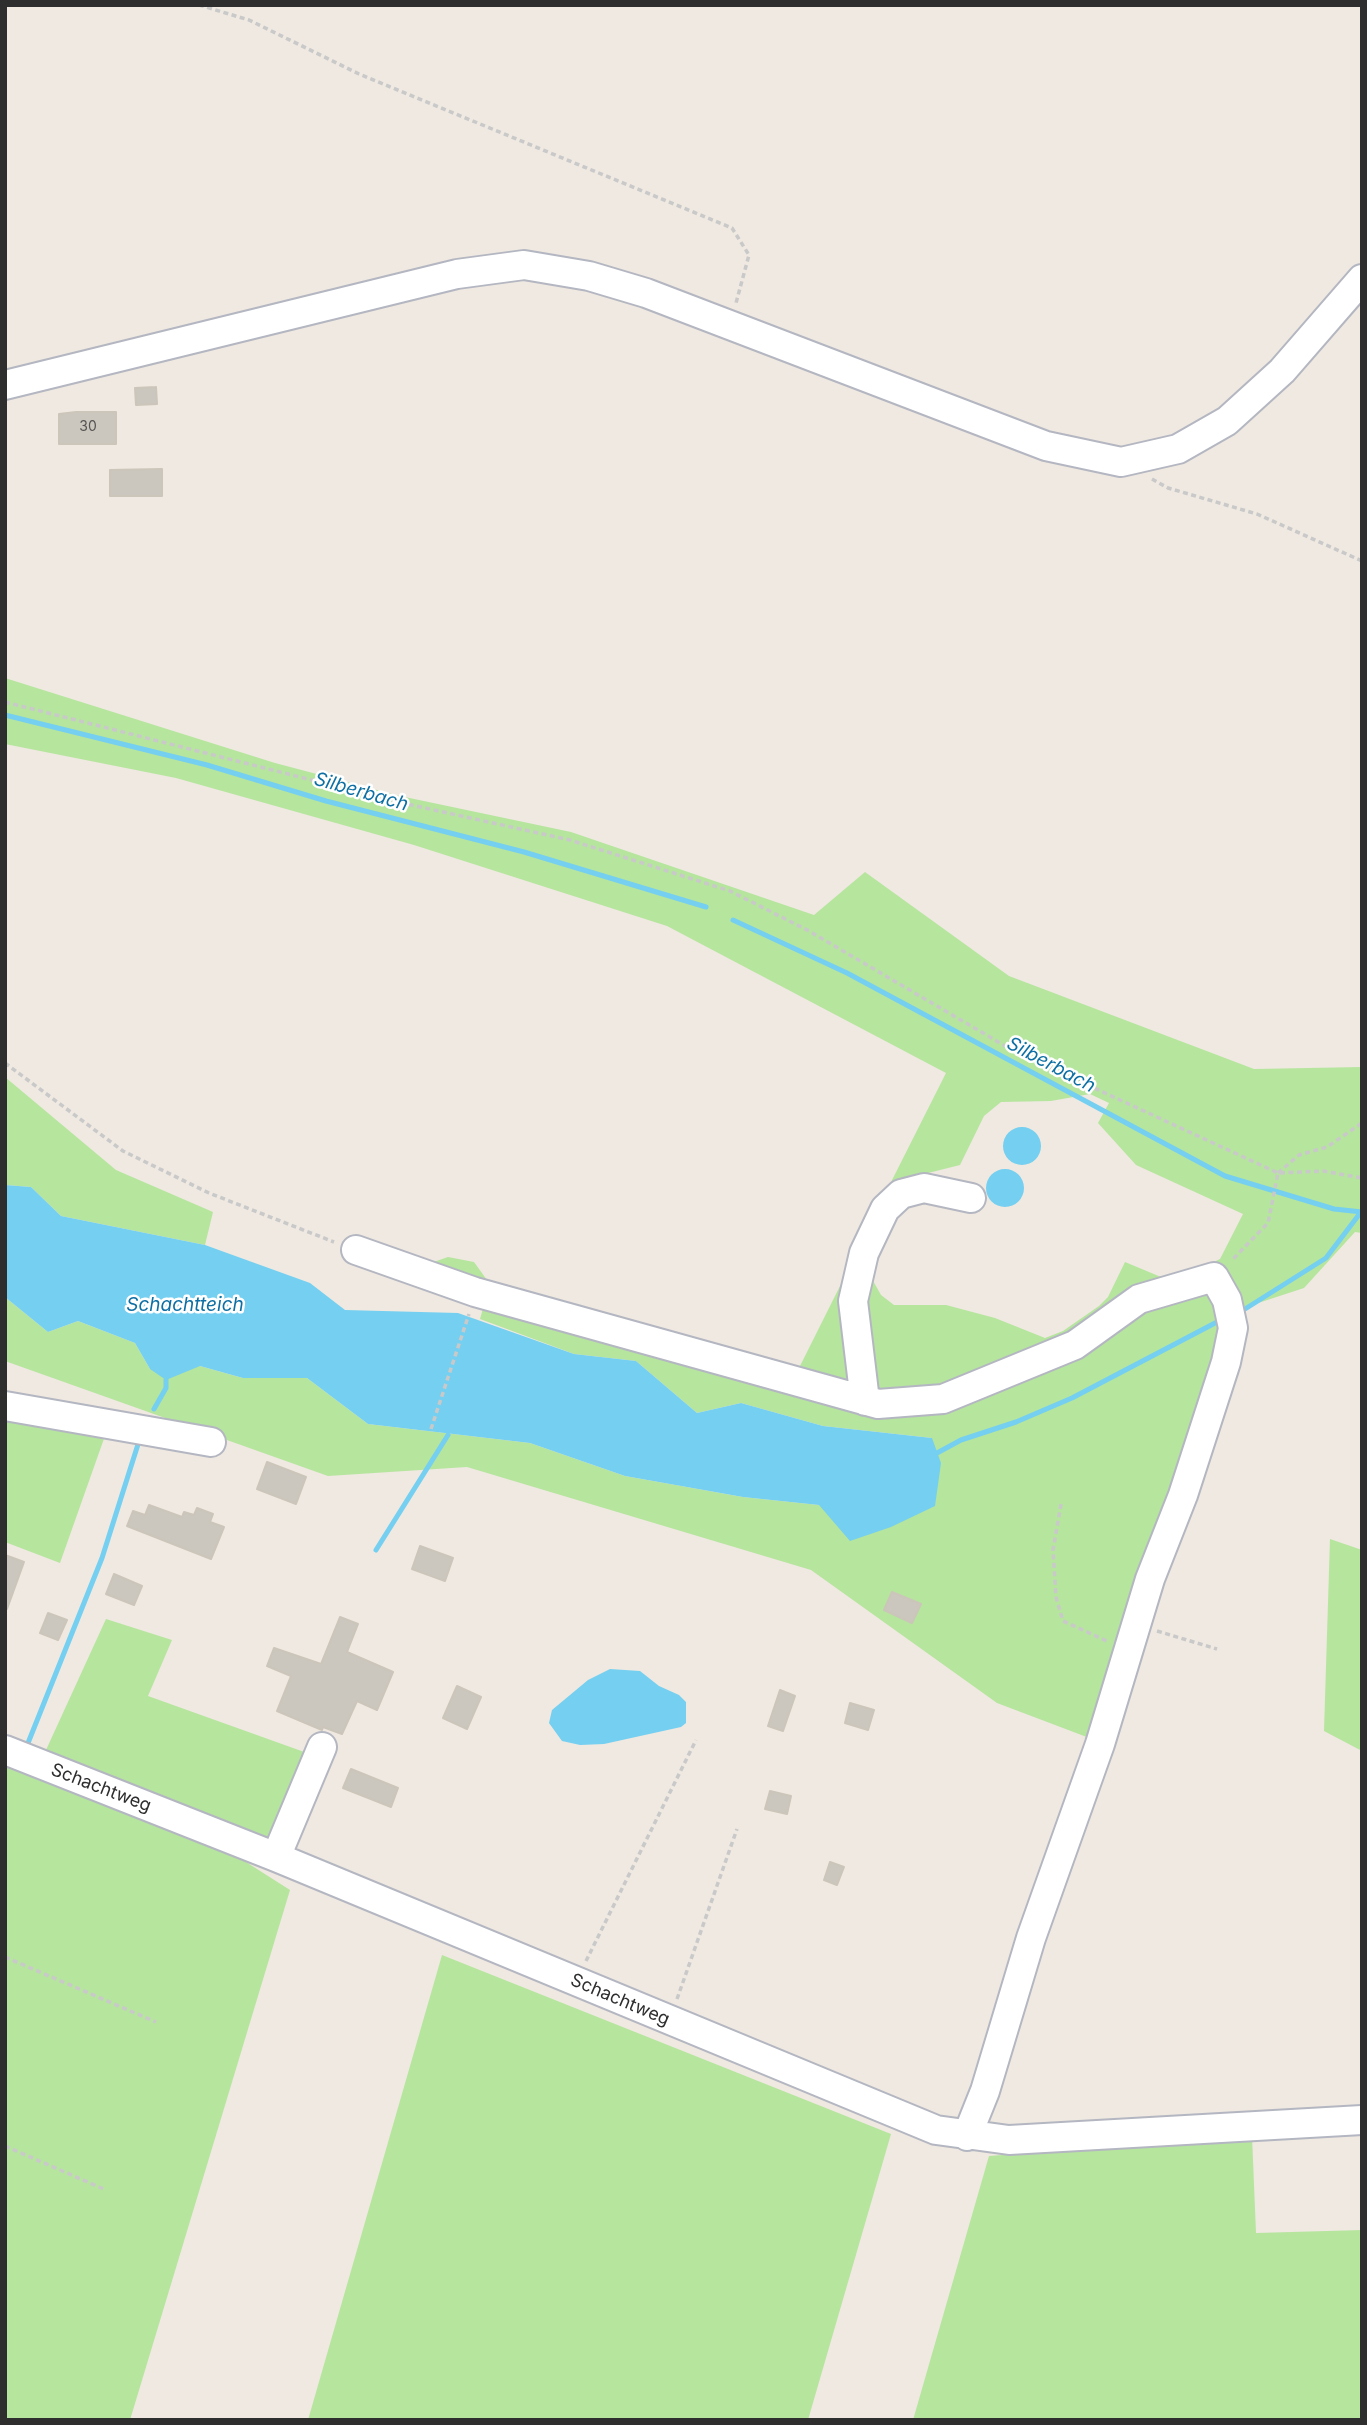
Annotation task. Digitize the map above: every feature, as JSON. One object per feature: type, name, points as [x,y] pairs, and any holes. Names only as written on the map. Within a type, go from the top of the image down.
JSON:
[{"type":"street","points":[[5,385],[457,274],[524,265],[589,276],[726,323],[1046,446],[1103,460],[1141,460],[1178,449],[1227,421],[1282,371],[1362,279]]},
{"type":"street","points":[[865,1401],[853,1301],[864,1253],[885,1209],[901,1194],[924,1188],[971,1198]]},
{"type":"street","points":[[367,1258],[475,1292],[878,1405],[943,1399],[1075,1345],[1139,1299],[1214,1277],[1227,1300],[1234,1328],[1226,1362],[1183,1495],[1150,1579],[1134,1638],[1031,1938],[985,2091],[967,2136]]},
{"type":"street","points":[[5,1406],[211,1442]]},
{"type":"street","points":[[276,1857],[322,1747]]},
{"type":"street","name":"Schachtweg","points":[[5,1750],[276,1857],[936,2130],[1009,2140],[1362,2120]]},
{"type":"path","points":[[199,5],[249,20],[359,74],[732,228],[748,255],[737,300],[726,323]]},
{"type":"path","points":[[1141,460],[1147,475],[1168,488],[1257,514],[1362,561]]},
{"type":"path","points":[[5,702],[398,802],[570,840],[730,891],[808,931],[1013,1050],[1278,1173],[1323,1171],[1362,1178]]},
{"type":"path","points":[[5,1063],[123,1151],[209,1193],[367,1258]]},
{"type":"path","points":[[1214,1277],[1268,1223],[1278,1173],[1299,1155],[1327,1147],[1362,1123]]},
{"type":"path","points":[[431,1429],[475,1292]]},
{"type":"path","points":[[1061,1504],[1054,1550],[1056,1597],[1063,1621],[1134,1638],[1217,1649]]},
{"type":"path","points":[[576,1982],[696,1740]]},
{"type":"path","points":[[669,2021],[737,1829]]},
{"type":"path","points":[[5,1957],[156,2022]]},
{"type":"path","points":[[5,2146],[106,2190]]},
{"type":"green space","points":[[5,678],[275,763],[400,796],[571,832],[814,915],[865,872],[1009,976],[1254,1069],[1362,1067],[1362,1233],[1355,1232],[1304,1288],[1249,1306],[1216,1308],[1222,1326],[1188,1443],[1141,1560],[1120,1663],[1092,1739],[997,1703],[811,1570],[467,1467],[328,1476],[5,1361],[5,1297],[48,1332],[78,1321],[135,1343],[150,1369],[200,1366],[243,1378],[307,1378],[368,1424],[530,1443],[625,1476],[743,1497],[819,1505],[932,1438],[823,1426],[741,1403],[697,1413],[636,1361],[574,1354],[480,1319],[484,1305],[422,1266],[448,1257],[474,1262],[487,1280],[797,1372],[847,1272],[872,1279],[881,1295],[894,1305],[946,1305],[995,1318],[1045,1338],[1063,1331],[1099,1306],[1108,1297],[1125,1262],[1173,1282],[1220,1259],[1243,1214],[1136,1165],[1098,1123],[1109,1103],[1090,1094],[1051,1101],[1001,1102],[984,1116],[960,1165],[924,1174],[885,1194],[946,1073],[667,926],[414,845],[176,778],[5,744]]},
{"type":"green space","points":[[5,1077],[116,1170],[213,1212],[205,1245],[61,1216],[31,1187],[5,1185]]},
{"type":"green space","points":[[5,1415],[106,1433],[60,1563],[5,1542]]},
{"type":"green space","points":[[1330,1539],[1362,1550],[1362,1751],[1324,1731]]},
{"type":"green space","points":[[106,1619],[172,1640],[148,1696],[307,1753],[272,1848],[46,1750]]},
{"type":"green space","points":[[5,1756],[224,1848],[290,1890],[130,2420],[5,2420]]},
{"type":"green space","points":[[442,1955],[891,2134],[808,2420],[308,2420]]},
{"type":"green space","points":[[1252,2136],[1256,2233],[1362,2230],[1362,2420],[913,2420],[989,2156]]},
{"type":"water","points":[[1022,1127],[1036,1132],[1041,1146],[1036,1160],[1022,1165],[1008,1160],[1003,1146],[1008,1132]]},
{"type":"water","points":[[1005,1169],[1018,1175],[1024,1188],[1018,1201],[1005,1207],[992,1201],[986,1188],[992,1175]]},
{"type":"water","name":"Schachtteich","points":[[5,1185],[31,1187],[61,1216],[205,1245],[310,1283],[345,1310],[458,1313],[574,1354],[636,1361],[697,1413],[741,1403],[823,1426],[932,1438],[941,1463],[935,1506],[891,1527],[850,1541],[819,1505],[743,1497],[625,1476],[530,1443],[368,1424],[307,1378],[243,1378],[200,1366],[166,1380],[150,1369],[135,1343],[78,1321],[48,1332],[5,1297]]},
{"type":"water","points":[[610,1669],[640,1671],[659,1686],[679,1695],[686,1702],[686,1723],[681,1727],[604,1744],[580,1745],[562,1741],[549,1723],[552,1710],[588,1680]]},
{"type":"building","points":[[156,387],[157,404],[136,405],[135,388]]},
{"type":"building","points":[[116,412],[116,444],[59,444],[59,414]]},
{"type":"building","points":[[162,469],[162,496],[110,496],[110,470]]},
{"type":"building","points":[[267,1462],[306,1477],[296,1504],[257,1489]]},
{"type":"building","points":[[149,1505],[182,1517],[184,1512],[194,1515],[197,1508],[213,1514],[210,1522],[224,1527],[211,1559],[127,1526],[133,1511],[145,1515]]},
{"type":"building","points":[[420,1546],[453,1558],[445,1581],[412,1569]]},
{"type":"building","points":[[5,1555],[24,1562],[7,1609],[5,1609]]},
{"type":"building","points":[[114,1574],[142,1586],[134,1605],[106,1594]]},
{"type":"building","points":[[892,1592],[921,1604],[912,1623],[884,1610]]},
{"type":"building","points":[[48,1613],[67,1620],[58,1640],[40,1633]]},
{"type":"building","points":[[340,1617],[358,1624],[347,1652],[393,1672],[377,1710],[357,1701],[342,1734],[323,1727],[322,1730],[277,1711],[291,1676],[267,1666],[274,1648],[321,1664]]},
{"type":"building","points":[[457,1686],[481,1697],[467,1729],[443,1718]]},
{"type":"building","points":[[780,1690],[795,1696],[783,1731],[768,1726]]},
{"type":"building","points":[[850,1703],[874,1710],[868,1730],[845,1723]]},
{"type":"building","points":[[351,1769],[398,1788],[391,1807],[343,1788]]},
{"type":"building","points":[[770,1791],[791,1796],[787,1814],[765,1809]]},
{"type":"building","points":[[830,1862],[844,1867],[837,1885],[824,1880]]},
{"type":"waterway","name":"Silberbach","points":[[5,715],[207,765],[326,801],[524,852],[706,907]]},
{"type":"waterway","name":"Silberbach","points":[[733,920],[847,973],[1225,1176],[1334,1209],[1362,1212]]},
{"type":"waterway","points":[[1245,1309],[1326,1258],[1361,1212]]},
{"type":"waterway","points":[[937,1453],[961,1440],[1016,1422],[1072,1398],[1217,1322]]},
{"type":"waterway","points":[[154,1409],[166,1388],[166,1380]]},
{"type":"waterway","points":[[376,1550],[448,1435]]},
{"type":"waterway","points":[[28,1743],[102,1558],[140,1438]]}]
